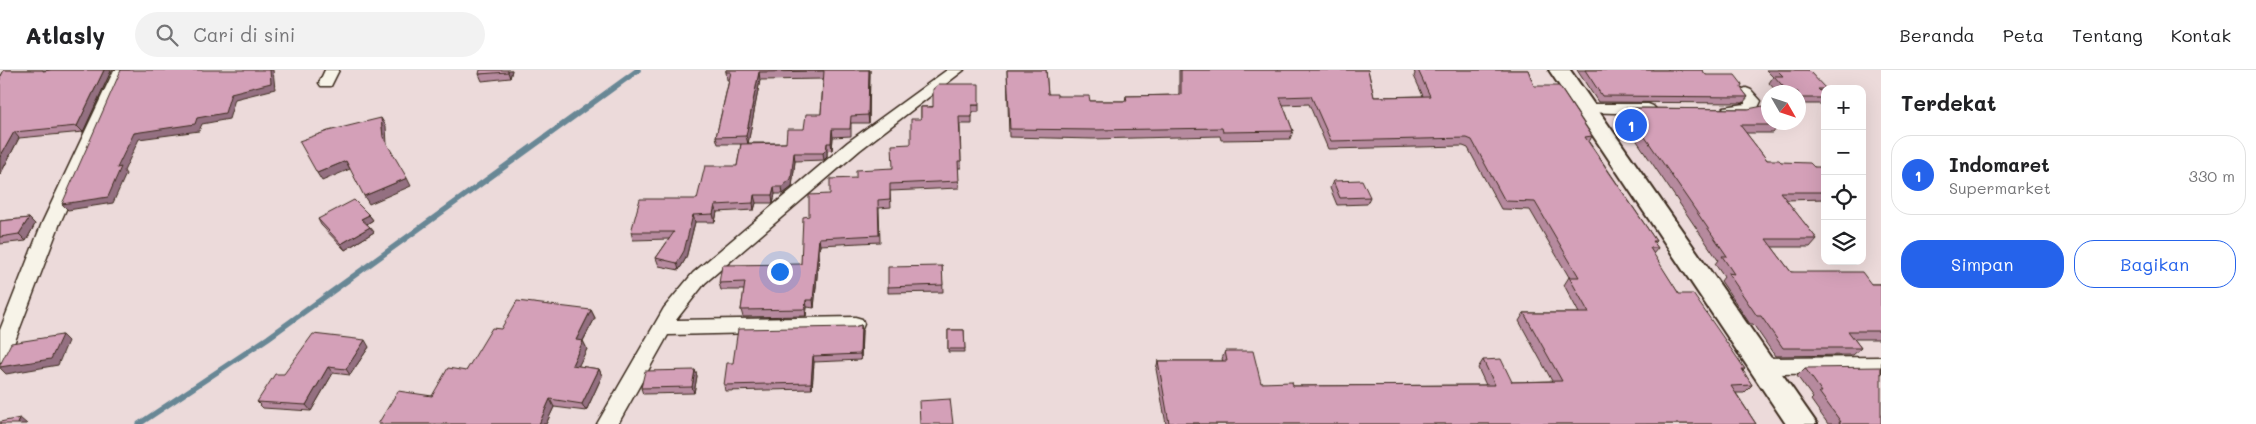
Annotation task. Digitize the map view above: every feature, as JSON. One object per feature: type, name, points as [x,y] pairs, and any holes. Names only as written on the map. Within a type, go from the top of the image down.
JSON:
[{"type":"street","points":[[0,354],[51,223],[122,70]]},
{"type":"street","points":[[607,424],[662,328],[684,294],[699,278],[854,146],[957,70]]},
{"type":"street","points":[[1559,70],[1802,424]]},
{"type":"street","points":[[1713,110],[1751,109],[1753,101],[1746,93]]},
{"type":"street","points":[[1587,109],[1664,109]]},
{"type":"street","points":[[662,328],[855,324]]},
{"type":"street","points":[[1763,366],[1881,365]]},
{"type":"building","points":[[4,70],[104,70],[77,126],[14,132],[0,157],[0,77]]},
{"type":"building","points":[[121,70],[270,70],[271,83],[231,93],[225,113],[197,118],[195,124],[134,133],[117,168],[121,167],[108,197],[62,204]]},
{"type":"building","points":[[480,70],[508,70],[508,72],[479,74]]},
{"type":"building","points":[[726,70],[869,70],[868,115],[851,116],[850,129],[832,129],[831,143],[827,143],[826,150],[823,153],[794,153],[791,179],[782,187],[774,187],[772,195],[754,195],[753,203],[715,205],[713,214],[693,215],[684,251],[677,263],[656,258],[674,232],[631,232],[640,199],[697,199],[705,166],[737,166],[741,144],[786,143],[787,129],[804,129],[806,114],[821,114],[824,71],[759,72],[746,136],[716,137],[731,72],[726,72]]},
{"type":"building","points":[[1007,70],[1046,70],[1048,94],[1057,94],[1057,96],[1089,96],[1090,101],[1127,101],[1126,96],[1181,95],[1181,70],[1368,70],[1374,97],[1381,97],[1430,96],[1418,70],[1528,70],[1534,86],[1559,86],[1592,136],[1585,137],[1656,241],[1653,241],[1658,248],[1650,248],[1679,294],[1693,294],[1745,369],[1742,369],[1752,385],[1731,386],[1756,424],[1169,423],[1158,361],[1227,361],[1225,351],[1253,351],[1261,383],[1292,382],[1293,386],[1495,385],[1483,360],[1501,359],[1512,382],[1562,381],[1524,313],[1589,313],[1569,277],[1579,277],[1535,202],[1505,201],[1472,140],[1467,138],[1331,141],[1311,96],[1280,97],[1293,131],[1223,132],[1222,128],[1010,129]]},
{"type":"building","points":[[1585,70],[1702,70],[1706,75],[1735,75],[1748,97],[1602,96]]},
{"type":"building","points":[[1777,70],[1808,70],[1822,85],[1821,89],[1818,89],[1821,92],[1821,98],[1806,98],[1806,85],[1782,85],[1774,76],[1783,76]]},
{"type":"building","points":[[939,84],[979,84],[979,105],[972,105],[972,117],[959,117],[961,161],[958,161],[959,181],[890,184],[890,199],[878,200],[879,235],[819,238],[813,300],[806,300],[805,309],[741,310],[745,282],[719,283],[722,265],[801,264],[803,217],[809,216],[809,195],[830,194],[830,179],[856,178],[856,170],[893,168],[892,145],[911,144],[911,119],[921,119],[921,107],[933,107],[933,89]]},
{"type":"building","points":[[1761,106],[1761,125],[1740,125],[1767,160],[1810,163],[1814,167],[1821,167],[1821,192],[1780,192],[1817,239],[1766,239],[1791,272],[1862,272],[1871,284],[1881,284],[1881,331],[1848,331],[1861,348],[1783,348],[1761,316],[1757,316],[1728,273],[1734,274],[1722,256],[1727,256],[1625,108],[1748,109]]},
{"type":"building","points":[[381,118],[383,137],[407,178],[364,196],[346,161],[317,173],[299,141],[328,131]]},
{"type":"building","points":[[1362,180],[1370,197],[1340,198],[1333,181]]},
{"type":"building","points":[[354,200],[369,215],[361,219],[370,227],[341,244],[318,219]]},
{"type":"building","points":[[29,218],[19,234],[0,237],[0,221]]},
{"type":"building","points":[[942,266],[943,285],[888,287],[888,267]]},
{"type":"building","points":[[517,301],[591,310],[576,340],[583,341],[572,365],[599,369],[582,404],[550,399],[539,424],[378,424],[398,391],[432,396],[448,368],[466,371],[492,328],[501,329]]},
{"type":"building","points":[[861,325],[860,354],[813,356],[811,383],[724,385],[727,363],[733,363],[738,329],[854,327]]},
{"type":"building","points":[[948,330],[964,330],[965,349],[948,349]]},
{"type":"building","points":[[313,334],[365,340],[346,369],[328,367],[306,405],[257,402],[275,374],[284,374]]},
{"type":"building","points":[[62,335],[51,359],[0,367],[11,343]]},
{"type":"building","points":[[1881,367],[1881,424],[1840,424],[1839,422],[1841,422],[1819,392],[1822,392],[1805,368]]},
{"type":"building","points":[[695,370],[692,387],[641,388],[645,371]]},
{"type":"building","points":[[950,399],[953,424],[920,424],[919,401]]},
{"type":"building","points":[[20,418],[18,424],[0,424],[0,422]]},
{"type":"waterway","points":[[139,424],[268,338],[638,70]]},
{"type":"place","name":"Indomaret","points":[[1631,125]]}]
